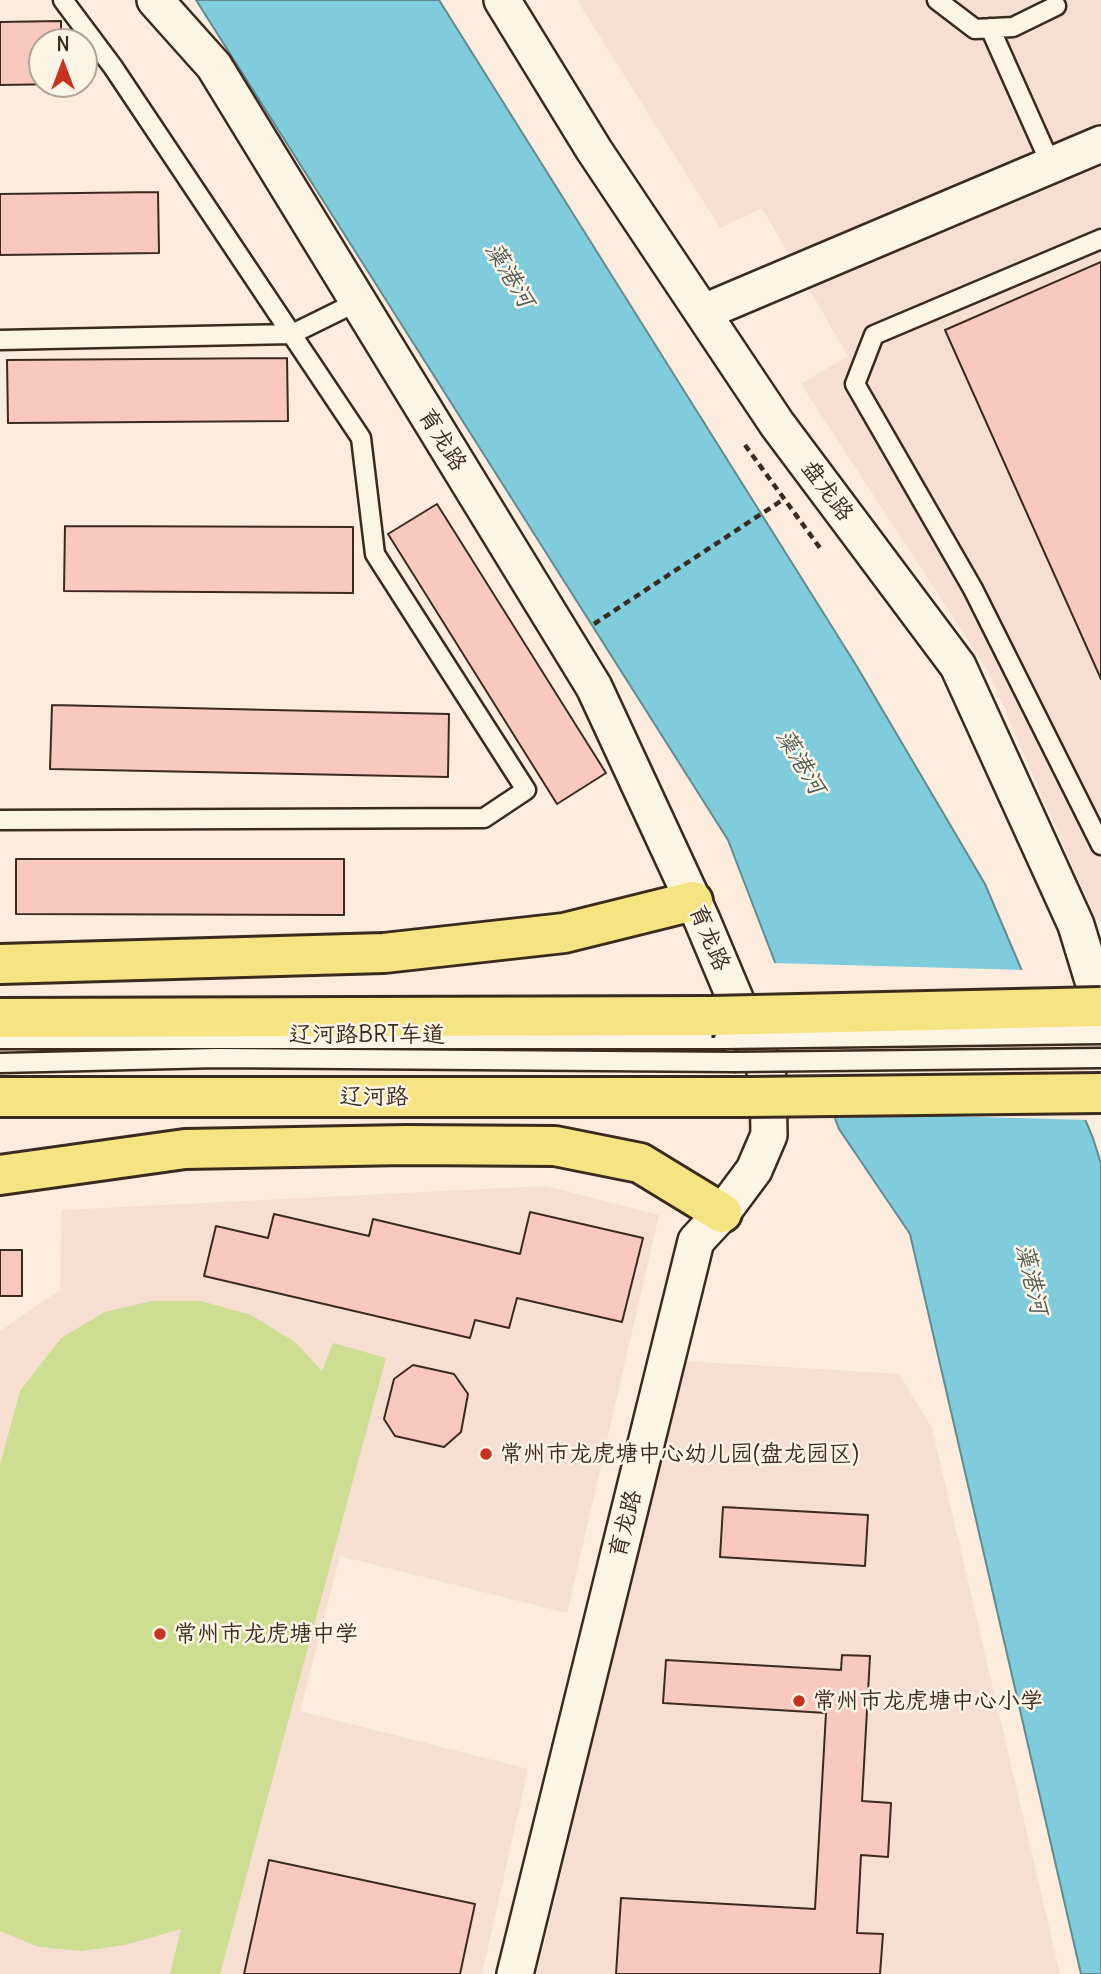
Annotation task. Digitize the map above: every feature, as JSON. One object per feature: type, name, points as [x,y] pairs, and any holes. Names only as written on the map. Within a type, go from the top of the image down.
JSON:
[{"type":"main road","points":[[0,964],[384,953],[564,933],[693,901]]},
{"type":"main road","points":[[0,1018],[718,1028],[1101,1007]]},
{"type":"main road","name":"辽河路","points":[[0,1097],[748,1097],[1101,1093]]},
{"type":"main road","points":[[0,1175],[185,1149],[406,1145],[555,1146],[640,1163],[722,1213]]},
{"type":"street","name":"育龙路","points":[[155,0],[214,66],[594,687],[693,901],[768,1077],[769,1135],[754,1170],[722,1213],[696,1241],[515,1974]]},
{"type":"street","name":"盘龙路","points":[[502,0],[594,150],[778,424],[958,666],[1076,925],[1101,1007]]},
{"type":"street","points":[[704,313],[1101,145]]},
{"type":"lane","points":[[0,820],[484,818],[526,790],[375,554],[361,438],[113,67],[63,0]]},
{"type":"lane","points":[[937,0],[975,29],[1013,27],[1056,6]]},
{"type":"lane","points":[[990,27],[1052,167]]},
{"type":"lane","points":[[1101,239],[874,335],[855,384],[974,589],[1101,845]]},
{"type":"lane","points":[[0,340],[292,334],[357,302]]},
{"type":"lane","name":"辽河路BRT车道","points":[[0,1039],[718,1028],[1101,1034]]},
{"type":"lane","name":"辽河路BRT车道","points":[[0,1063],[217,1058],[734,1062],[1101,1058]]},
{"type":"path","points":[[745,445],[820,548]]},
{"type":"path","points":[[593,625],[784,499]]},
{"type":"shaded area","points":[[577,0],[1101,0],[1101,921],[1096,920],[988,671],[801,384],[848,356],[762,208],[720,228]]},
{"type":"shaded area","points":[[546,1186],[659,1215],[567,1613],[340,1556],[300,1711],[528,1769],[482,1974],[0,1974],[0,1331],[60,1290],[62,1210]]},
{"type":"shaded area","name":"常州市龙虎塘中心小学","points":[[685,1361],[899,1374],[932,1428],[1060,1974],[537,1974]]},
{"type":"green space","name":"常州市龙虎塘中学","points":[[152,1301],[201,1301],[251,1315],[295,1342],[322,1371],[333,1343],[386,1358],[220,1974],[170,1974],[181,1929],[125,1945],[81,1951],[39,1947],[0,1931],[0,1465],[20,1391],[61,1338],[105,1312]]},
{"type":"water","name":"藻港河","points":[[196,0],[439,0],[856,665],[985,884],[1093,1138],[1101,1164],[1101,1974],[1081,1974],[910,1234],[839,1129],[728,840]]},
{"type":"pier","points":[[772,963],[1025,970],[1089,1120],[830,1113]]},
{"type":"building","points":[[61,21],[61,28],[28,28],[28,85],[0,85],[0,22]]},
{"type":"building","points":[[158,192],[159,253],[0,255],[0,194]]},
{"type":"building","points":[[1101,262],[1101,679],[945,330]]},
{"type":"building","points":[[287,358],[288,421],[8,423],[7,360]]},
{"type":"building","points":[[437,504],[606,773],[557,804],[388,534]]},
{"type":"building","points":[[65,526],[353,527],[353,593],[64,591]]},
{"type":"building","points":[[52,705],[449,714],[448,777],[50,769]]},
{"type":"building","points":[[16,859],[344,859],[344,915],[16,914]]},
{"type":"building","points":[[530,1212],[643,1238],[622,1322],[517,1298],[509,1328],[475,1320],[470,1338],[204,1276],[216,1226],[268,1238],[274,1214],[369,1236],[373,1219],[520,1254]]},
{"type":"building","points":[[0,1250],[22,1250],[22,1296],[0,1296]]},
{"type":"building","points":[[413,1365],[454,1374],[468,1394],[461,1432],[444,1447],[395,1436],[384,1419],[394,1379]]},
{"type":"building","points":[[723,1507],[868,1515],[865,1566],[720,1557]]},
{"type":"building","points":[[842,1655],[870,1656],[862,1801],[891,1803],[888,1857],[861,1855],[857,1933],[883,1934],[880,1974],[616,1974],[621,1898],[815,1909],[826,1713],[663,1703],[666,1660],[841,1670]]},
{"type":"building","points":[[269,1860],[475,1904],[460,1974],[244,1974]]},
{"type":"place","name":"常州市龙虎塘中心幼儿园(盘龙园区)","points":[[486,1454]]},
{"type":"place","name":"常州市龙虎塘中学","points":[[160,1634]]},
{"type":"place","name":"常州市龙虎塘中心小学","points":[[799,1701]]}]
